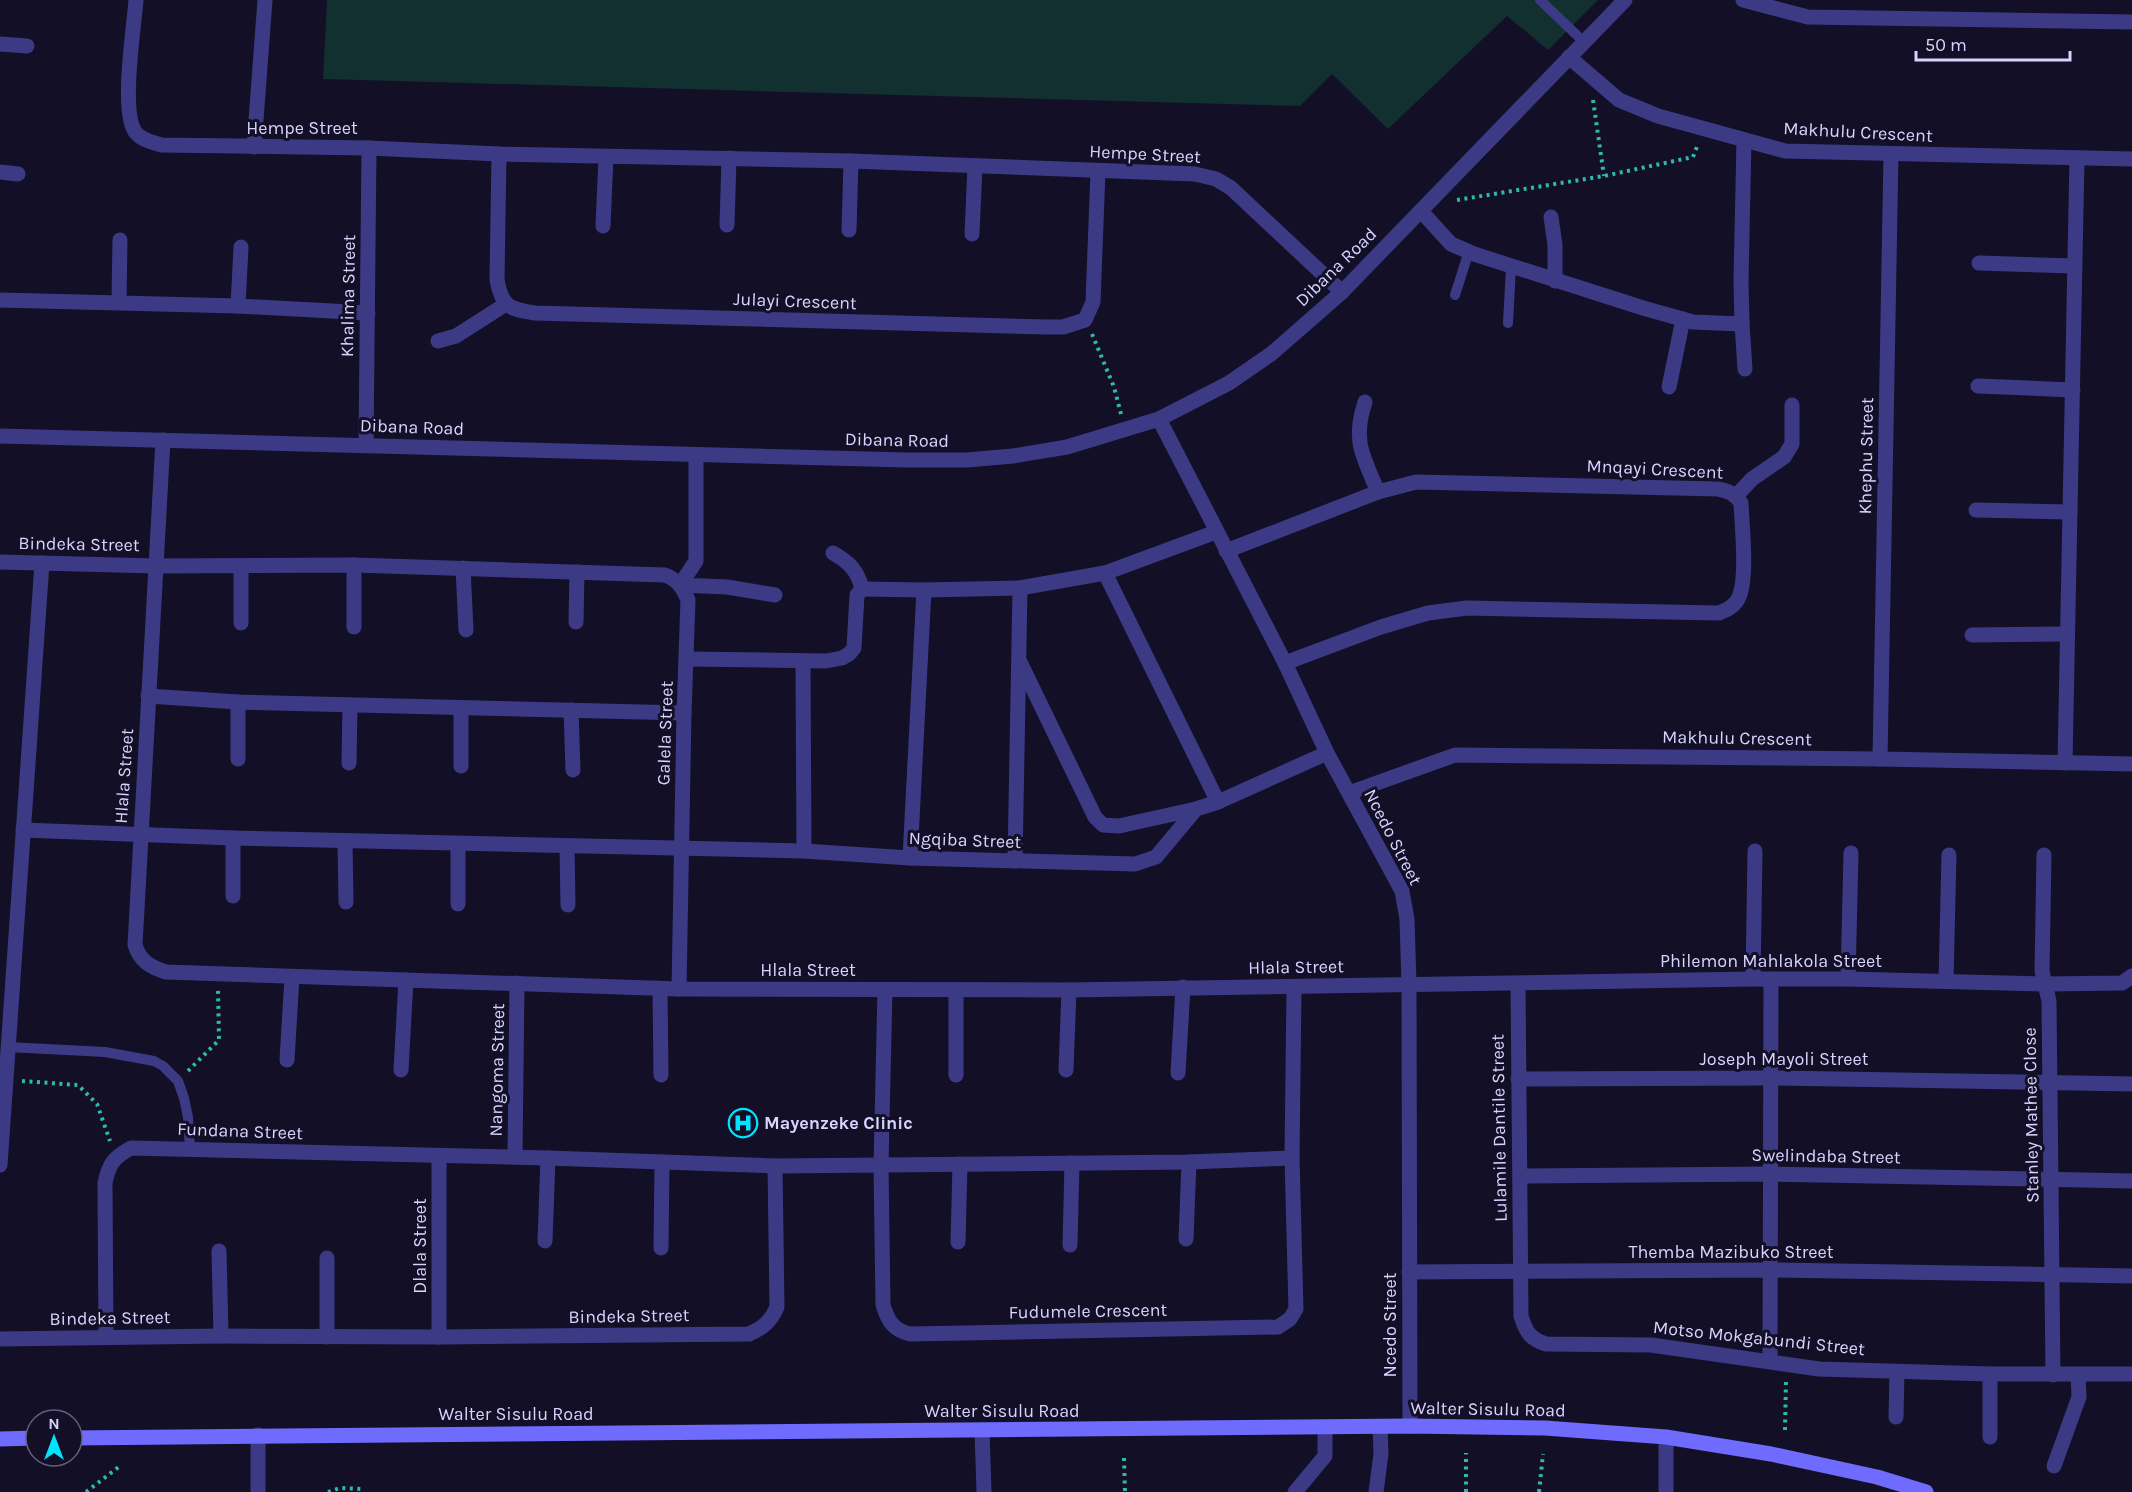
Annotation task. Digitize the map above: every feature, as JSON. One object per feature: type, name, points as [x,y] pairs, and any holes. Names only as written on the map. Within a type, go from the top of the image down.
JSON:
[{"type":"street","name":"Hempe Street","points":[[136,0],[128,113],[135,131],[149,141],[161,145],[369,148],[606,157],[851,161],[1195,174],[1224,183],[1342,292]]},
{"type":"street","points":[[254,147],[264,0]]},
{"type":"street","name":"Dibana Road","points":[[0,436],[967,460],[1013,456],[1067,447],[1159,419],[1237,377],[1271,354],[1342,292],[1625,0]]},
{"type":"street","points":[[1743,0],[1808,17],[2132,22]]},
{"type":"street","points":[[0,44],[27,46]]},
{"type":"street","name":"Makhulu Crescent","points":[[1569,57],[1619,100],[1658,116],[1785,151],[2132,159]]},
{"type":"street","points":[[1744,140],[1741,281],[1745,369]]},
{"type":"street","name":"Khalima Street","points":[[366,445],[369,148]]},
{"type":"street","points":[[438,341],[456,336],[506,304],[500,296],[496,280],[499,154]]},
{"type":"street","name":"Khephu Street","points":[[1880,759],[1891,154]]},
{"type":"street","points":[[603,226],[606,157]]},
{"type":"street","points":[[727,225],[729,158]]},
{"type":"street","points":[[2065,763],[2077,158]]},
{"type":"street","points":[[849,230],[851,161]]},
{"type":"street","points":[[972,234],[975,166]]},
{"type":"street","points":[[1085,320],[1090,311],[1095,287],[1098,171]]},
{"type":"street","points":[[0,172],[18,174]]},
{"type":"street","points":[[1424,208],[1451,244],[1469,252],[1555,281],[1693,322],[1743,324]]},
{"type":"street","points":[[1551,217],[1555,245],[1555,281]]},
{"type":"street","points":[[119,302],[120,240]]},
{"type":"street","points":[[238,306],[241,247]]},
{"type":"street","points":[[1978,263],[2074,266]]},
{"type":"street","points":[[0,300],[238,306],[368,313]]},
{"type":"street","name":"Julayi Crescent","points":[[506,304],[516,310],[535,313],[998,326],[1064,327],[1085,320]]},
{"type":"street","points":[[1670,387],[1683,319]]},
{"type":"street","points":[[1978,386],[2073,390]]},
{"type":"street","points":[[1365,402],[1359,420],[1360,449],[1378,492]]},
{"type":"street","points":[[1736,495],[1752,479],[1784,457],[1792,444],[1792,405]]},
{"type":"street","name":"Ncedo Street","points":[[1159,419],[1285,663],[1327,753],[1402,891],[1407,919],[1409,984],[1410,1426]]},
{"type":"street","name":"Hlala Street","points":[[163,440],[151,618],[135,945],[137,952],[152,968],[166,972],[518,982],[660,989],[1069,990],[1183,987],[1294,988],[1409,984]]},
{"type":"street","points":[[680,585],[696,561],[696,454]]},
{"type":"street","name":"Mnqayi Crescent","points":[[1226,551],[1378,492],[1401,485],[1436,481],[1718,489],[1736,495],[1741,503],[1743,585],[1738,600],[1731,608],[1719,613],[1467,608],[1428,613],[1381,627],[1285,663]]},
{"type":"street","points":[[1976,510],[2070,512]]},
{"type":"street","points":[[862,589],[1020,588],[1105,573],[1216,532]]},
{"type":"street","points":[[833,553],[853,567],[860,578],[862,589]]},
{"type":"street","name":"Bindeka Street","points":[[0,562],[156,566]]},
{"type":"street","points":[[0,1165],[7,1080],[7,968],[23,830],[42,563]]},
{"type":"street","points":[[156,566],[354,565],[665,575],[680,585],[727,587],[775,595]]},
{"type":"street","points":[[354,565],[354,627]]},
{"type":"street","points":[[241,566],[241,622]]},
{"type":"street","points":[[463,568],[466,630]]},
{"type":"street","points":[[576,622],[577,572]]},
{"type":"street","points":[[1105,573],[1218,802]]},
{"type":"street","name":"Galela Street","points":[[679,989],[688,600],[680,585]]},
{"type":"street","points":[[1015,861],[1020,588]]},
{"type":"street","points":[[687,659],[803,662],[826,661],[849,654],[854,648],[857,595],[862,589]]},
{"type":"street","points":[[910,858],[924,590]]},
{"type":"street","points":[[1972,635],[2067,634]]},
{"type":"street","points":[[803,662],[804,851]]},
{"type":"street","points":[[1020,662],[1095,817],[1103,825],[1119,826],[1218,802],[1327,753]]},
{"type":"street","points":[[148,696],[238,702],[684,713]]},
{"type":"street","points":[[238,702],[238,759]]},
{"type":"street","points":[[349,763],[350,705]]},
{"type":"street","points":[[461,708],[461,766]]},
{"type":"street","points":[[571,710],[573,770]]},
{"type":"street","name":"Makhulu Crescent","points":[[1349,793],[1455,755],[2132,764]]},
{"type":"street","name":"Ngqiba Street","points":[[23,830],[140,836],[804,851],[910,858],[1135,864],[1156,857],[1196,809]]},
{"type":"street","points":[[233,838],[233,897]]},
{"type":"street","points":[[345,841],[346,902]]},
{"type":"street","points":[[458,844],[458,904]]},
{"type":"street","points":[[567,847],[568,905]]},
{"type":"street","points":[[1752,979],[1755,851]]},
{"type":"street","points":[[1848,979],[1851,853]]},
{"type":"street","points":[[1946,981],[1949,855]]},
{"type":"street","name":"Stanley Mathee Close","points":[[2044,855],[2042,971],[2049,1001],[2053,1375]]},
{"type":"street","name":"Philemon Mahlakola Street","points":[[1409,984],[1752,979],[2045,984],[2122,982],[2132,976]]},
{"type":"street","points":[[287,1060],[292,977]]},
{"type":"street","points":[[401,1070],[406,980]]},
{"type":"street","points":[[1770,1360],[1771,980]]},
{"type":"street","name":"Nangoma Street","points":[[515,1157],[518,982]]},
{"type":"street","name":"Lulamile Dantile Street","points":[[1518,984],[1520,1272]]},
{"type":"street","points":[[1178,1073],[1183,987]]},
{"type":"street","name":"Fudumele Crescent","points":[[885,990],[881,1165],[883,1305],[892,1326],[900,1332],[921,1334],[1278,1327],[1290,1319],[1296,1309],[1292,1158],[1294,988]]},
{"type":"street","points":[[660,989],[661,1075]]},
{"type":"street","points":[[956,990],[956,1075]]},
{"type":"street","points":[[1065,1070],[1069,990]]},
{"type":"street","name":"Joseph Mayoli Street","points":[[1518,1079],[1771,1078],[2132,1084]]},
{"type":"street","name":"Fundana Street","points":[[115,1159],[131,1148],[775,1166],[1292,1158]]},
{"type":"street","name":"Dlala Street","points":[[439,1156],[439,1337]]},
{"type":"street","points":[[545,1241],[548,1158]]},
{"type":"street","points":[[106,1337],[105,1183],[108,1167],[115,1159]]},
{"type":"street","points":[[1186,1239],[1189,1161]]},
{"type":"street","points":[[661,1248],[662,1162]]},
{"type":"street","points":[[1070,1245],[1071,1162]]},
{"type":"street","points":[[958,1242],[960,1164]]},
{"type":"street","name":"Bindeka Street","points":[[0,1340],[222,1336],[439,1337],[749,1334],[762,1328],[772,1318],[777,1307],[775,1166]]},
{"type":"street","name":"Swelindaba Street","points":[[1520,1176],[1771,1174],[2132,1181]]},
{"type":"street","points":[[219,1251],[222,1336]]},
{"type":"street","points":[[327,1258],[327,1337]]},
{"type":"street","name":"Themba Mazibuko Street","points":[[1409,1272],[1771,1270],[2132,1276]]},
{"type":"street","name":"Motso Mokgabundi Street","points":[[1520,1272],[1521,1316],[1526,1333],[1534,1341],[1546,1344],[1650,1345],[1770,1360],[1819,1369],[1990,1374],[2132,1374]]},
{"type":"street","points":[[1896,1417],[1898,1372]]},
{"type":"street","points":[[1990,1374],[1990,1437]]},
{"type":"street","points":[[2054,1466],[2079,1397],[2078,1375]]},
{"type":"street","name":"Walter Sisulu Road","points":[[84,1438],[1410,1426],[1545,1428],[1666,1437],[1771,1454],[1876,1477],[1926,1492]]},
{"type":"street","points":[[1376,1492],[1381,1454],[1380,1427]]},
{"type":"street","points":[[1295,1492],[1325,1456],[1325,1428]]},
{"type":"street","points":[[982,1430],[984,1492]]},
{"type":"street","points":[[258,1436],[258,1492]]},
{"type":"street","points":[[1666,1437],[1666,1492]]},
{"type":"street","points":[[0,1438],[24,1438]]},
{"type":"lane","points":[[1540,0],[1584,42]]},
{"type":"lane","points":[[1455,295],[1469,252]]},
{"type":"lane","points":[[1508,323],[1511,267]]},
{"type":"lane","points":[[8,1047],[105,1052],[154,1061],[163,1066],[178,1081],[188,1117],[190,1149]]},
{"type":"path","points":[[1590,75],[1604,176]]},
{"type":"path","points":[[1424,208],[1604,176],[1693,157],[1703,129]]},
{"type":"path","points":[[1085,320],[1099,346],[1127,429]]},
{"type":"path","points":[[178,1081],[219,1040],[218,974]]},
{"type":"path","points":[[7,1080],[78,1085],[98,1104],[115,1159]]},
{"type":"path","points":[[1785,1430],[1787,1363]]},
{"type":"path","points":[[1466,1453],[1466,1492]]},
{"type":"path","points":[[1539,1492],[1542,1454]]},
{"type":"path","points":[[1124,1458],[1125,1492]]},
{"type":"path","points":[[86,1492],[120,1466]]},
{"type":"path","points":[[328,1492],[340,1488],[361,1489],[362,1492]]},
{"type":"green space","points":[[327,0],[1598,0],[1548,50],[1507,16],[1388,129],[1332,74],[1300,106],[323,79]]},
{"type":"place","name":"Mayenzeke Clinic","points":[[743,1123]]}]
